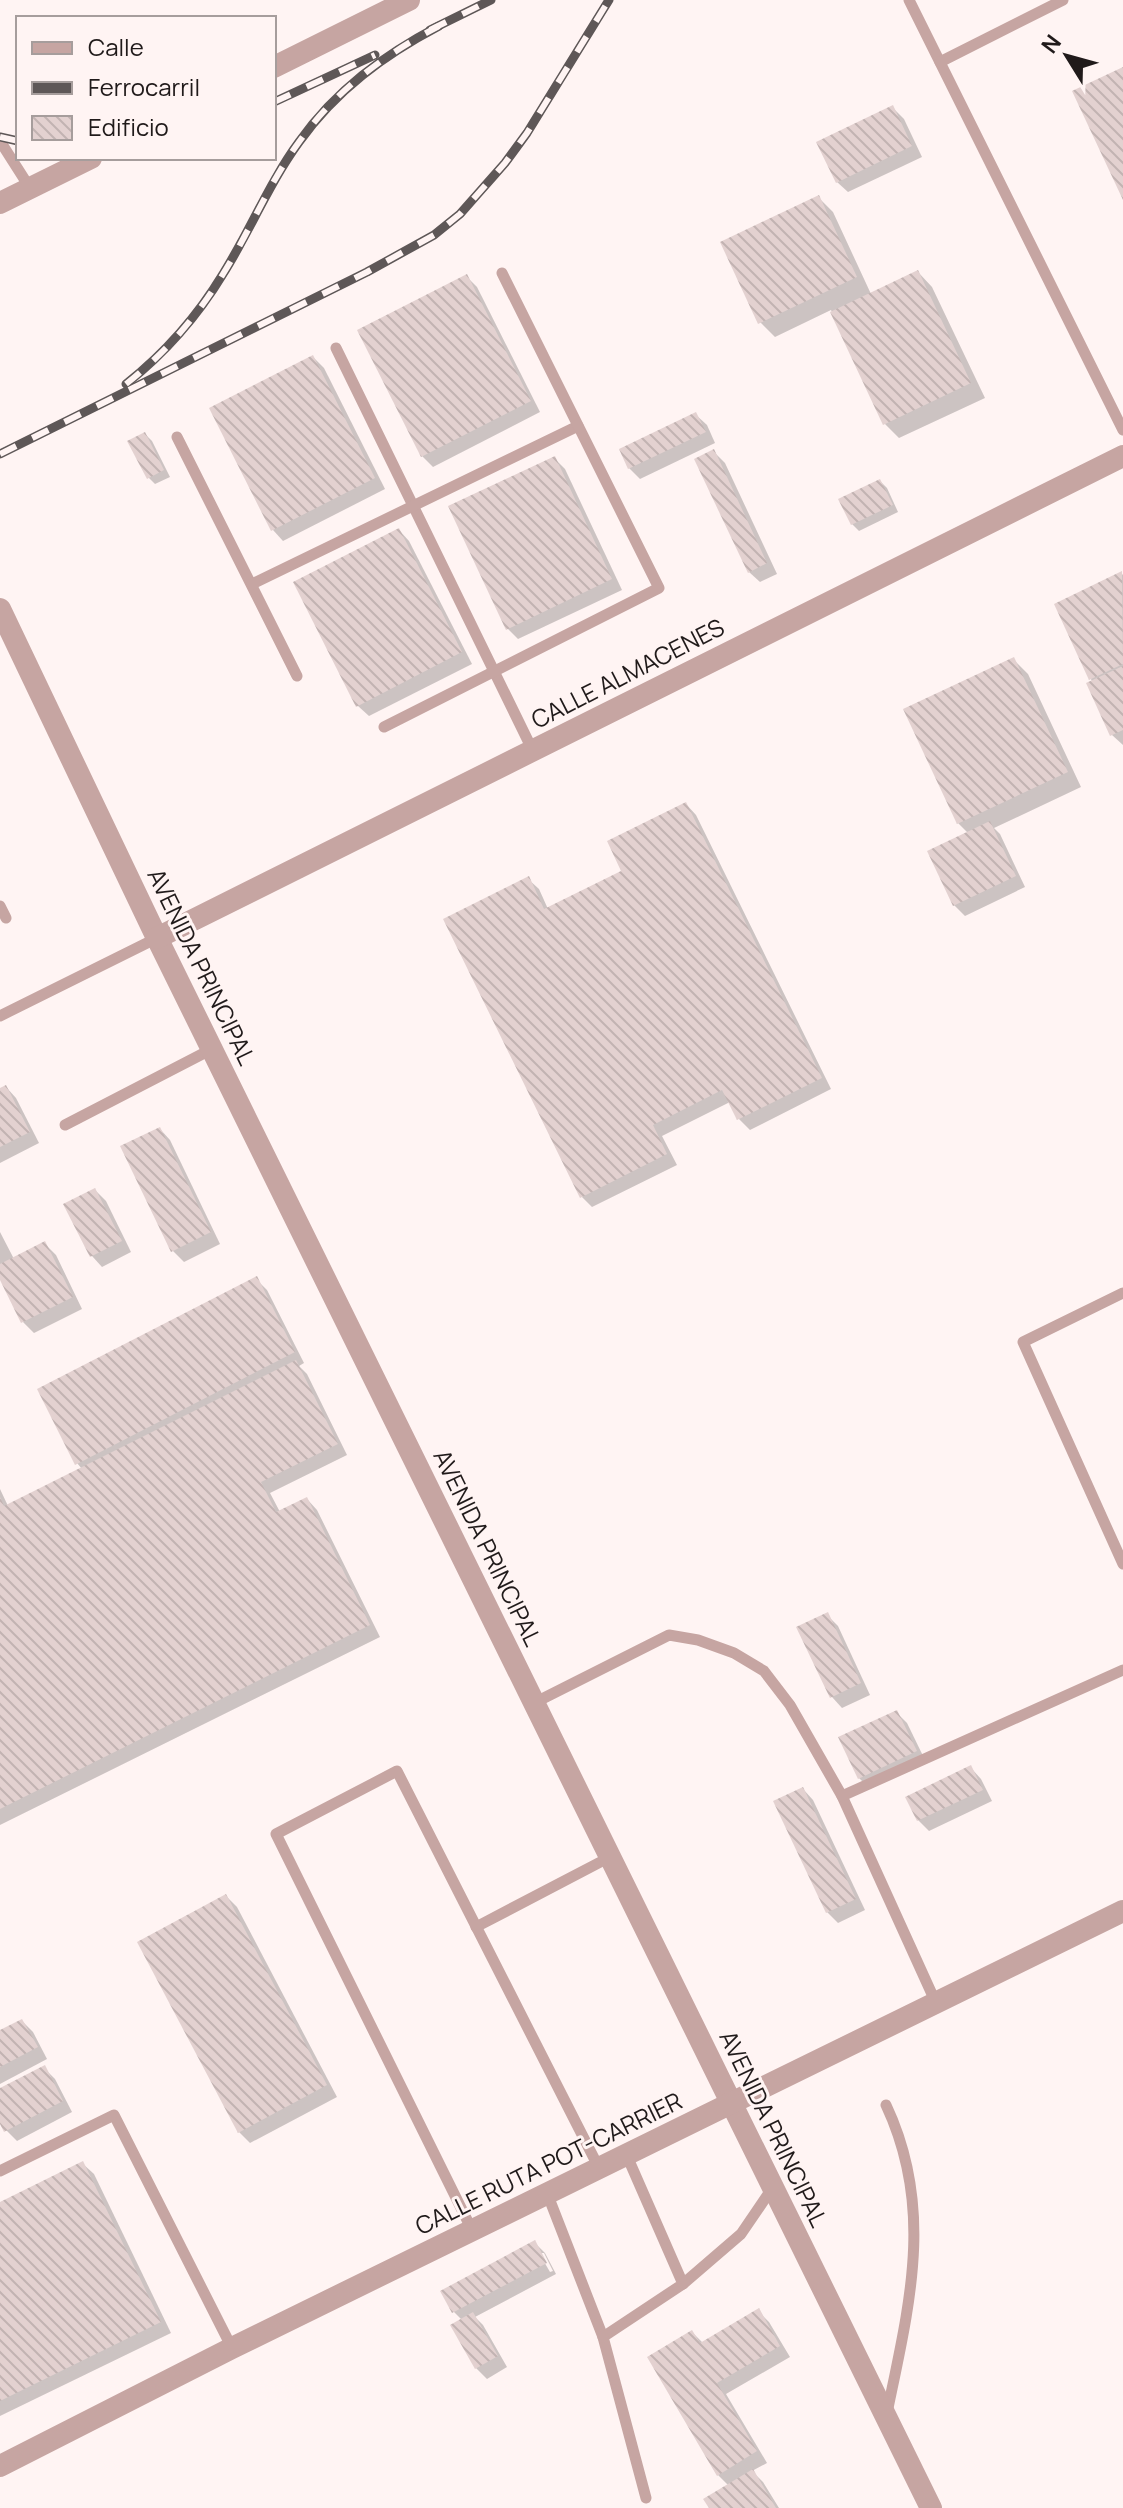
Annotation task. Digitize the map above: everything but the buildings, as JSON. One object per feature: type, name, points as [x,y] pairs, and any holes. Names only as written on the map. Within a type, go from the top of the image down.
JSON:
[{"type":"street","points":[[276,66],[409,0]]},
{"type":"street","points":[[0,203],[87,160]]},
{"type":"street","name":"CALLE ALMACENES","points":[[157,938],[1123,456]]},
{"type":"street","name":"AVENIDA PRINCIPAL","points":[[0,609],[157,938],[931,2508]]},
{"type":"street","name":"CALLE RUTA POT-CARRIER","points":[[0,2466],[232,2348],[1123,1911]]},
{"type":"lane","points":[[909,0],[1123,430]]},
{"type":"lane","points":[[940,62],[1063,0]]},
{"type":"lane","points":[[0,141],[30,188]]},
{"type":"lane","points":[[384,727],[659,588],[502,273]]},
{"type":"lane","points":[[336,348],[533,751]]},
{"type":"lane","points":[[252,584],[578,426]]},
{"type":"lane","points":[[177,437],[297,676]]},
{"type":"lane","points":[[0,906],[6,918]]},
{"type":"lane","points":[[0,1016],[157,938]]},
{"type":"lane","points":[[65,1125],[212,1049]]},
{"type":"lane","points":[[1123,1293],[1023,1342],[1123,1564]]},
{"type":"lane","points":[[534,1703],[669,1635],[698,1640],[734,1653],[764,1671],[790,1705],[842,1796],[936,2003]]},
{"type":"lane","points":[[842,1796],[1123,1670]]},
{"type":"lane","points":[[472,2230],[276,1834],[397,1771],[599,2168]]},
{"type":"lane","points":[[476,1927],[610,1857]]},
{"type":"lane","points":[[886,2105],[897,2129],[915,2205],[912,2292],[887,2418]]},
{"type":"lane","points":[[0,2171],[114,2115],[232,2348]]},
{"type":"lane","points":[[627,2156],[683,2284]]},
{"type":"lane","points":[[603,2337],[683,2284],[741,2234],[773,2187]]},
{"type":"lane","points":[[547,2193],[603,2337],[646,2498]]},
{"type":"railway","points":[[430,30],[491,0]]},
{"type":"railway","points":[[0,454],[367,272],[434,235],[460,214],[505,163],[527,133],[609,0]]},
{"type":"railway","points":[[126,384],[167,347],[213,290],[278,174],[313,123],[362,75],[439,26]]},
{"type":"railway","points":[[276,101],[375,55]]},
{"type":"railway","points":[[0,137],[16,141]]}]
